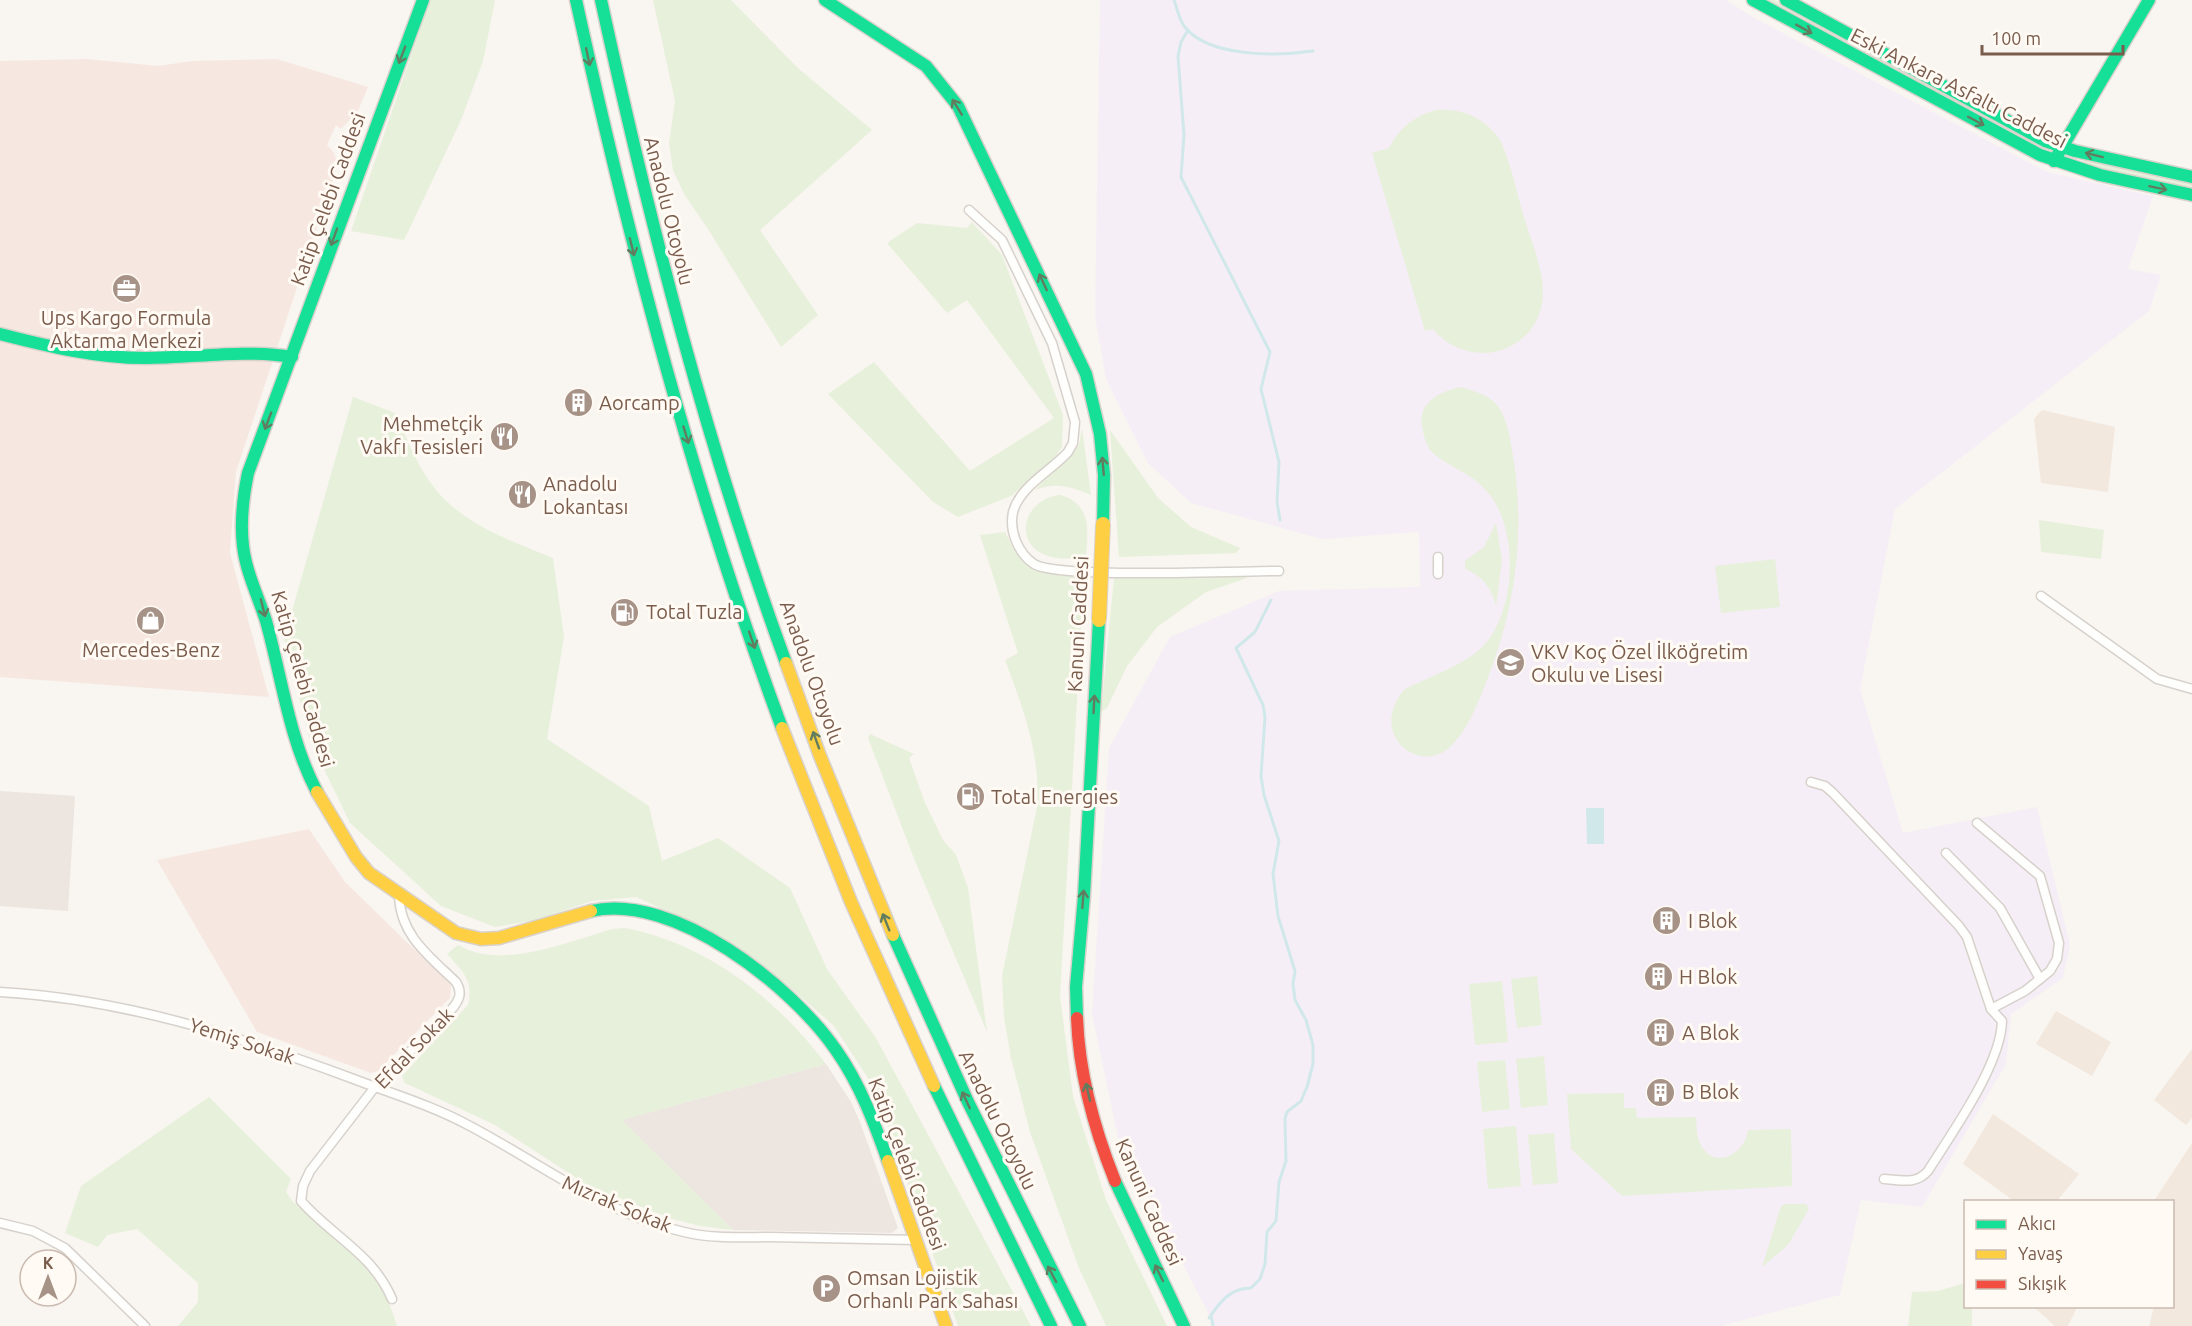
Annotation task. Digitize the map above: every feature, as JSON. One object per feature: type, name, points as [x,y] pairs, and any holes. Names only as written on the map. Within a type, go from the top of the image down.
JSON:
[{"type":"main road","name":"Katip Çelebi Caddesi","points":[[423,0],[334,237],[246,484],[241,529],[245,560],[261,599],[303,761],[326,810],[364,868],[449,930],[470,937],[495,939],[519,936],[574,914],[599,909],[629,908],[659,915],[686,927],[761,974],[798,1006],[828,1038],[852,1074],[869,1107],[946,1326]]},
{"type":"main road","points":[[576,0],[646,304],[735,592],[784,730],[855,912],[953,1129],[1051,1326]]},
{"type":"main road","name":"Anadolu Otoyolu","points":[[601,0],[632,146],[677,321],[701,404],[775,629],[851,835],[897,948],[989,1148],[1080,1326]]},
{"type":"main road","name":"Kanuni Caddesi","points":[[825,0],[926,66],[958,106],[1086,374],[1100,434],[1104,475],[1099,620],[1084,896],[1076,987],[1078,1040],[1101,1146],[1122,1199],[1184,1326]]},
{"type":"main road","name":"Eski Ankara Asfaltı Caddesi","points":[[1753,0],[1864,62],[2054,161],[2100,175],[2192,195]]},
{"type":"main road","name":"Eski Ankara Asfaltı Caddesi","points":[[1786,0],[2061,147],[2192,177]]},
{"type":"main road","points":[[2054,161],[2149,0]]},
{"type":"main road","points":[[0,334],[40,344],[142,358],[266,352],[292,357]]},
{"type":"street","points":[[969,210],[1002,240],[1052,343],[1075,422],[1073,443],[1068,452],[1018,500],[1012,525],[1018,546],[1035,565],[1070,570],[1164,573],[1279,571]]},
{"type":"street","points":[[1438,557],[1438,574]]},
{"type":"street","points":[[2041,596],[2157,679],[2192,689]]},
{"type":"street","points":[[1811,782],[1825,786],[1833,793],[1959,926],[1967,938],[1991,1009],[2002,1022],[1995,1050],[1981,1083],[1928,1171],[1920,1178],[1910,1181],[1884,1179]]},
{"type":"street","points":[[1977,823],[2033,868],[2044,885],[2060,948],[2054,966],[2040,979],[1991,1009]]},
{"type":"street","points":[[1946,853],[1995,901],[2040,979]]},
{"type":"street","name":"Efdal Sokak","points":[[392,1299],[381,1276],[363,1256],[301,1201],[303,1186],[310,1171],[375,1087],[451,1010],[460,996],[460,988],[456,982],[408,933],[401,915],[399,895]]},
{"type":"street","name":"Yemiş Sokak","points":[[0,992],[72,998],[106,1004],[237,1036],[375,1087]]},
{"type":"street","name":"Mızrak Sokak","points":[[375,1087],[468,1125],[585,1194],[683,1232],[724,1237],[916,1240]]},
{"type":"street","points":[[0,1223],[33,1231],[64,1248],[145,1326]]},
{"type":"shaded area","name":"VKV Koç Özel İlköğretim Okulu ve Lisesi","points":[[1100,0],[1726,0],[1758,20],[2047,172],[2153,196],[2128,269],[2161,275],[2149,311],[1895,509],[1860,689],[1903,833],[2037,807],[2070,945],[2063,978],[2011,1014],[2006,1064],[1922,1207],[1861,1200],[1840,1295],[1720,1326],[1215,1326],[1119,1142],[1092,1014],[1109,748],[1170,637],[1279,591],[1420,587],[1419,532],[1322,539],[1191,503],[1148,463],[1106,379],[1095,316]]},
{"type":"shaded area","points":[[87,59],[158,66],[192,61],[277,59],[368,87],[358,111],[341,129],[336,125],[327,145],[334,153],[338,164],[236,472],[230,553],[269,697],[0,677],[0,61]]},
{"type":"shaded area","points":[[2042,410],[2115,427],[2108,492],[2041,483],[2034,419]]},
{"type":"shaded area","points":[[0,791],[75,796],[68,911],[0,906]]},
{"type":"shaded area","points":[[309,829],[345,882],[451,985],[450,998],[378,1071],[371,1073],[257,1032],[157,860]]},
{"type":"shaded area","points":[[2056,1011],[2111,1042],[2092,1076],[2036,1044]]},
{"type":"shaded area","points":[[2192,1049],[2192,1118],[2186,1125],[2154,1100]]},
{"type":"shaded area","points":[[826,1064],[851,1102],[860,1122],[898,1228],[892,1233],[733,1230],[621,1120]]},
{"type":"shaded area","points":[[1993,1114],[2079,1174],[2058,1200],[2013,1200],[1963,1164]]},
{"type":"shaded area","points":[[2192,1143],[2192,1326],[2149,1326],[2154,1308],[2174,1308],[2174,1200],[2155,1200]]},
{"type":"shaded area","points":[[2035,1308],[2077,1308],[2068,1326],[2055,1326]]},
{"type":"green space","points":[[430,0],[495,0],[483,61],[461,120],[404,240],[351,231]]},
{"type":"green space","points":[[653,0],[731,0],[799,69],[872,130],[760,230],[818,315],[781,347],[684,194],[673,170],[669,143],[675,101]]},
{"type":"green space","points":[[1764,0],[1775,0],[2042,146],[1974,110],[1951,101]]},
{"type":"green space","points":[[1436,110],[1455,111],[1472,116],[1494,132],[1500,140],[1541,274],[1542,304],[1538,318],[1522,339],[1499,351],[1476,353],[1460,349],[1445,341],[1433,329],[1425,331],[1372,153],[1389,148],[1397,134],[1408,124]]},
{"type":"green space","points":[[2083,160],[2192,183],[2192,188],[2084,164]]},
{"type":"green space","points":[[972,222],[1002,255],[1063,415],[1062,447],[1052,461],[1011,496],[958,517],[933,502],[828,394],[874,362],[970,471],[1054,418],[967,300],[947,313],[887,243],[917,223],[967,228]]},
{"type":"green space","points":[[1461,387],[1491,399],[1503,414],[1506,422],[1512,447],[1517,490],[1518,545],[1505,627],[1477,705],[1469,722],[1453,744],[1440,754],[1427,756],[1414,754],[1402,746],[1394,735],[1391,722],[1394,706],[1405,689],[1462,662],[1478,651],[1491,637],[1500,619],[1510,576],[1506,531],[1500,512],[1490,495],[1468,475],[1432,452],[1424,437],[1421,422],[1425,407],[1444,392]]},
{"type":"green space","points":[[353,397],[395,413],[423,471],[453,507],[484,528],[553,558],[564,637],[547,739],[649,806],[662,861],[718,838],[790,888],[827,969],[876,1038],[1031,1326],[958,1326],[875,1089],[834,1026],[777,976],[707,929],[636,897],[592,901],[536,920],[495,927],[441,906],[350,823],[310,740],[284,639]]},
{"type":"green space","points":[[1082,428],[1091,495],[1063,486],[1050,486],[1035,490],[1079,445]]},
{"type":"green space","points":[[1110,430],[1158,498],[1191,527],[1240,548],[1236,553],[1119,557]]},
{"type":"green space","points":[[1060,495],[1078,505],[1086,519],[1086,558],[1048,556],[1036,550],[1029,542],[1026,532],[1031,512],[1048,498]]},
{"type":"green space","points":[[2039,520],[2104,530],[2101,559],[2041,552]]},
{"type":"green space","points":[[1496,523],[1502,560],[1496,606],[1485,583],[1465,569],[1465,561],[1484,547]]},
{"type":"green space","points":[[1005,532],[1014,550],[1032,570],[1084,578],[1060,996],[1073,1096],[1106,1200],[1167,1326],[1106,1326],[1079,1268],[1030,1132],[1011,1058],[1004,1017],[1002,976],[1037,807],[1038,788],[1029,732],[1005,660],[1018,653],[980,535]]},
{"type":"green space","points":[[1775,559],[1780,607],[1721,613],[1715,566]]},
{"type":"green space","points":[[1243,576],[1247,578],[1206,592],[1157,627],[1127,666],[1107,708],[1101,712],[1114,578]]},
{"type":"green space","points":[[870,734],[914,754],[909,758],[925,803],[943,840],[956,855],[968,888],[987,1032],[915,861],[868,738]]},
{"type":"green space","points":[[625,928],[684,947],[738,977],[785,1017],[826,1064],[622,1120],[733,1230],[700,1226],[669,1218],[587,1185],[495,1125],[405,1083],[402,1076],[468,1005],[470,989],[466,977],[447,954],[458,945],[475,952],[515,955],[556,946],[613,929]]},
{"type":"green space","points":[[1537,976],[1542,1025],[1517,1028],[1511,979]]},
{"type":"green space","points":[[1502,981],[1508,1042],[1475,1045],[1469,984]]},
{"type":"green space","points":[[1544,1056],[1548,1105],[1521,1108],[1516,1059]]},
{"type":"green space","points":[[1505,1060],[1510,1109],[1482,1112],[1477,1062]]},
{"type":"green space","points":[[1624,1093],[1624,1108],[1636,1108],[1637,1118],[1696,1117],[1699,1141],[1704,1150],[1711,1156],[1719,1158],[1734,1153],[1745,1139],[1748,1130],[1791,1129],[1792,1186],[1622,1196],[1571,1149],[1567,1094]]},
{"type":"green space","points":[[209,1097],[291,1179],[286,1192],[293,1202],[369,1267],[386,1294],[397,1326],[178,1326],[198,1302],[198,1283],[137,1229],[107,1235],[98,1247],[65,1233],[81,1186]]},
{"type":"green space","points":[[1516,1126],[1521,1186],[1488,1189],[1483,1129]]},
{"type":"green space","points":[[1554,1133],[1558,1183],[1533,1185],[1528,1135]]},
{"type":"green space","points":[[1806,1204],[1809,1209],[1788,1245],[1762,1267],[1781,1206]]},
{"type":"green space","points":[[1964,1283],[1964,1308],[1972,1308],[1972,1326],[1908,1326],[1912,1292],[1938,1291]]},
{"type":"water","points":[[1586,808],[1604,808],[1604,844],[1587,844]]},
{"type":"waterway","points":[[1174,0],[1184,26],[1209,44],[1226,49],[1263,54],[1313,51]]},
{"type":"waterway","points":[[1188,30],[1181,42],[1178,56],[1184,135],[1181,177],[1270,352],[1261,389],[1279,462],[1277,502],[1280,520]]},
{"type":"waterway","points":[[1209,1318],[1231,1293],[1251,1288],[1260,1279],[1265,1264],[1267,1232],[1276,1221],[1279,1182],[1286,1161],[1285,1119],[1287,1112],[1301,1101],[1313,1064],[1313,1045],[1306,1020],[1295,1000],[1293,984],[1295,971],[1278,916],[1273,874],[1279,841],[1264,795],[1261,776],[1265,717],[1263,705],[1236,648],[1255,632],[1271,600]]},
{"type":"waterway","points":[[1211,1316],[1213,1326]]},
{"type":"traffic: fast","points":[[317,792],[299,751],[266,621],[247,565],[242,537],[243,500],[248,473],[423,0]]},
{"type":"traffic: fast","points":[[576,0],[619,185],[666,368],[720,549],[782,728]]},
{"type":"traffic: fast","points":[[601,0],[639,168],[682,335],[731,500],[786,663]]},
{"type":"traffic: fast","points":[[825,0],[926,66],[958,106],[1086,374],[1100,434],[1104,475],[1103,524]]},
{"type":"traffic: fast","points":[[1753,0],[2040,155],[2100,175],[2192,195]]},
{"type":"traffic: fast","points":[[1786,0],[2045,141],[2075,151],[2192,177]]},
{"type":"traffic: fast","points":[[2054,161],[2149,0]]},
{"type":"traffic: fast","points":[[0,334],[108,356],[163,358],[255,354],[292,357]]},
{"type":"traffic: fast","points":[[1077,1018],[1076,987],[1084,896],[1099,620]]},
{"type":"traffic: fast","points":[[591,911],[624,909],[658,916],[693,930],[728,949],[761,973],[816,1025],[845,1063],[872,1118],[888,1161]]},
{"type":"traffic: fast","points":[[893,935],[968,1102],[1080,1326]]},
{"type":"traffic: fast","points":[[934,1086],[1051,1326]]},
{"type":"traffic: fast","points":[[1115,1181],[1184,1326]]},
{"type":"traffic: slow","points":[[1099,620],[1103,524]]},
{"type":"traffic: slow","points":[[786,663],[820,756],[893,935]]},
{"type":"traffic: slow","points":[[782,728],[851,902],[934,1086]]},
{"type":"traffic: slow","points":[[317,792],[356,857],[369,873],[456,933],[481,939],[499,938],[591,911]]},
{"type":"traffic: slow","points":[[888,1161],[946,1326]]},
{"type":"traffic: jam","points":[[1077,1018],[1081,1059],[1089,1101],[1115,1181]]},
{"type":"place","name":"Ups Kargo Formula Aktarma Merkezi","points":[[126,288]]},
{"type":"place","name":"Aorcamp","points":[[578,403]]},
{"type":"place","name":"Mehmetçik Vakfı Tesisleri","points":[[504,436]]},
{"type":"place","name":"Anadolu Lokantası","points":[[522,495]]},
{"type":"place","name":"Total Tuzla","points":[[625,612]]},
{"type":"place","name":"Mercedes-Benz","points":[[151,620]]},
{"type":"place","name":"VKV Koç Özel İlköğretim Okulu ve Lisesi","points":[[1510,663]]},
{"type":"place","name":"Total Energies","points":[[970,797]]},
{"type":"place","name":"I Blok","points":[[1667,921]]},
{"type":"place","name":"H Blok","points":[[1658,977]]},
{"type":"place","name":"A Blok","points":[[1661,1033]]},
{"type":"place","name":"B Blok","points":[[1661,1092]]},
{"type":"place","name":"Omsan Lojistik Orhanlı Park Sahası","points":[[826,1289]]}]
